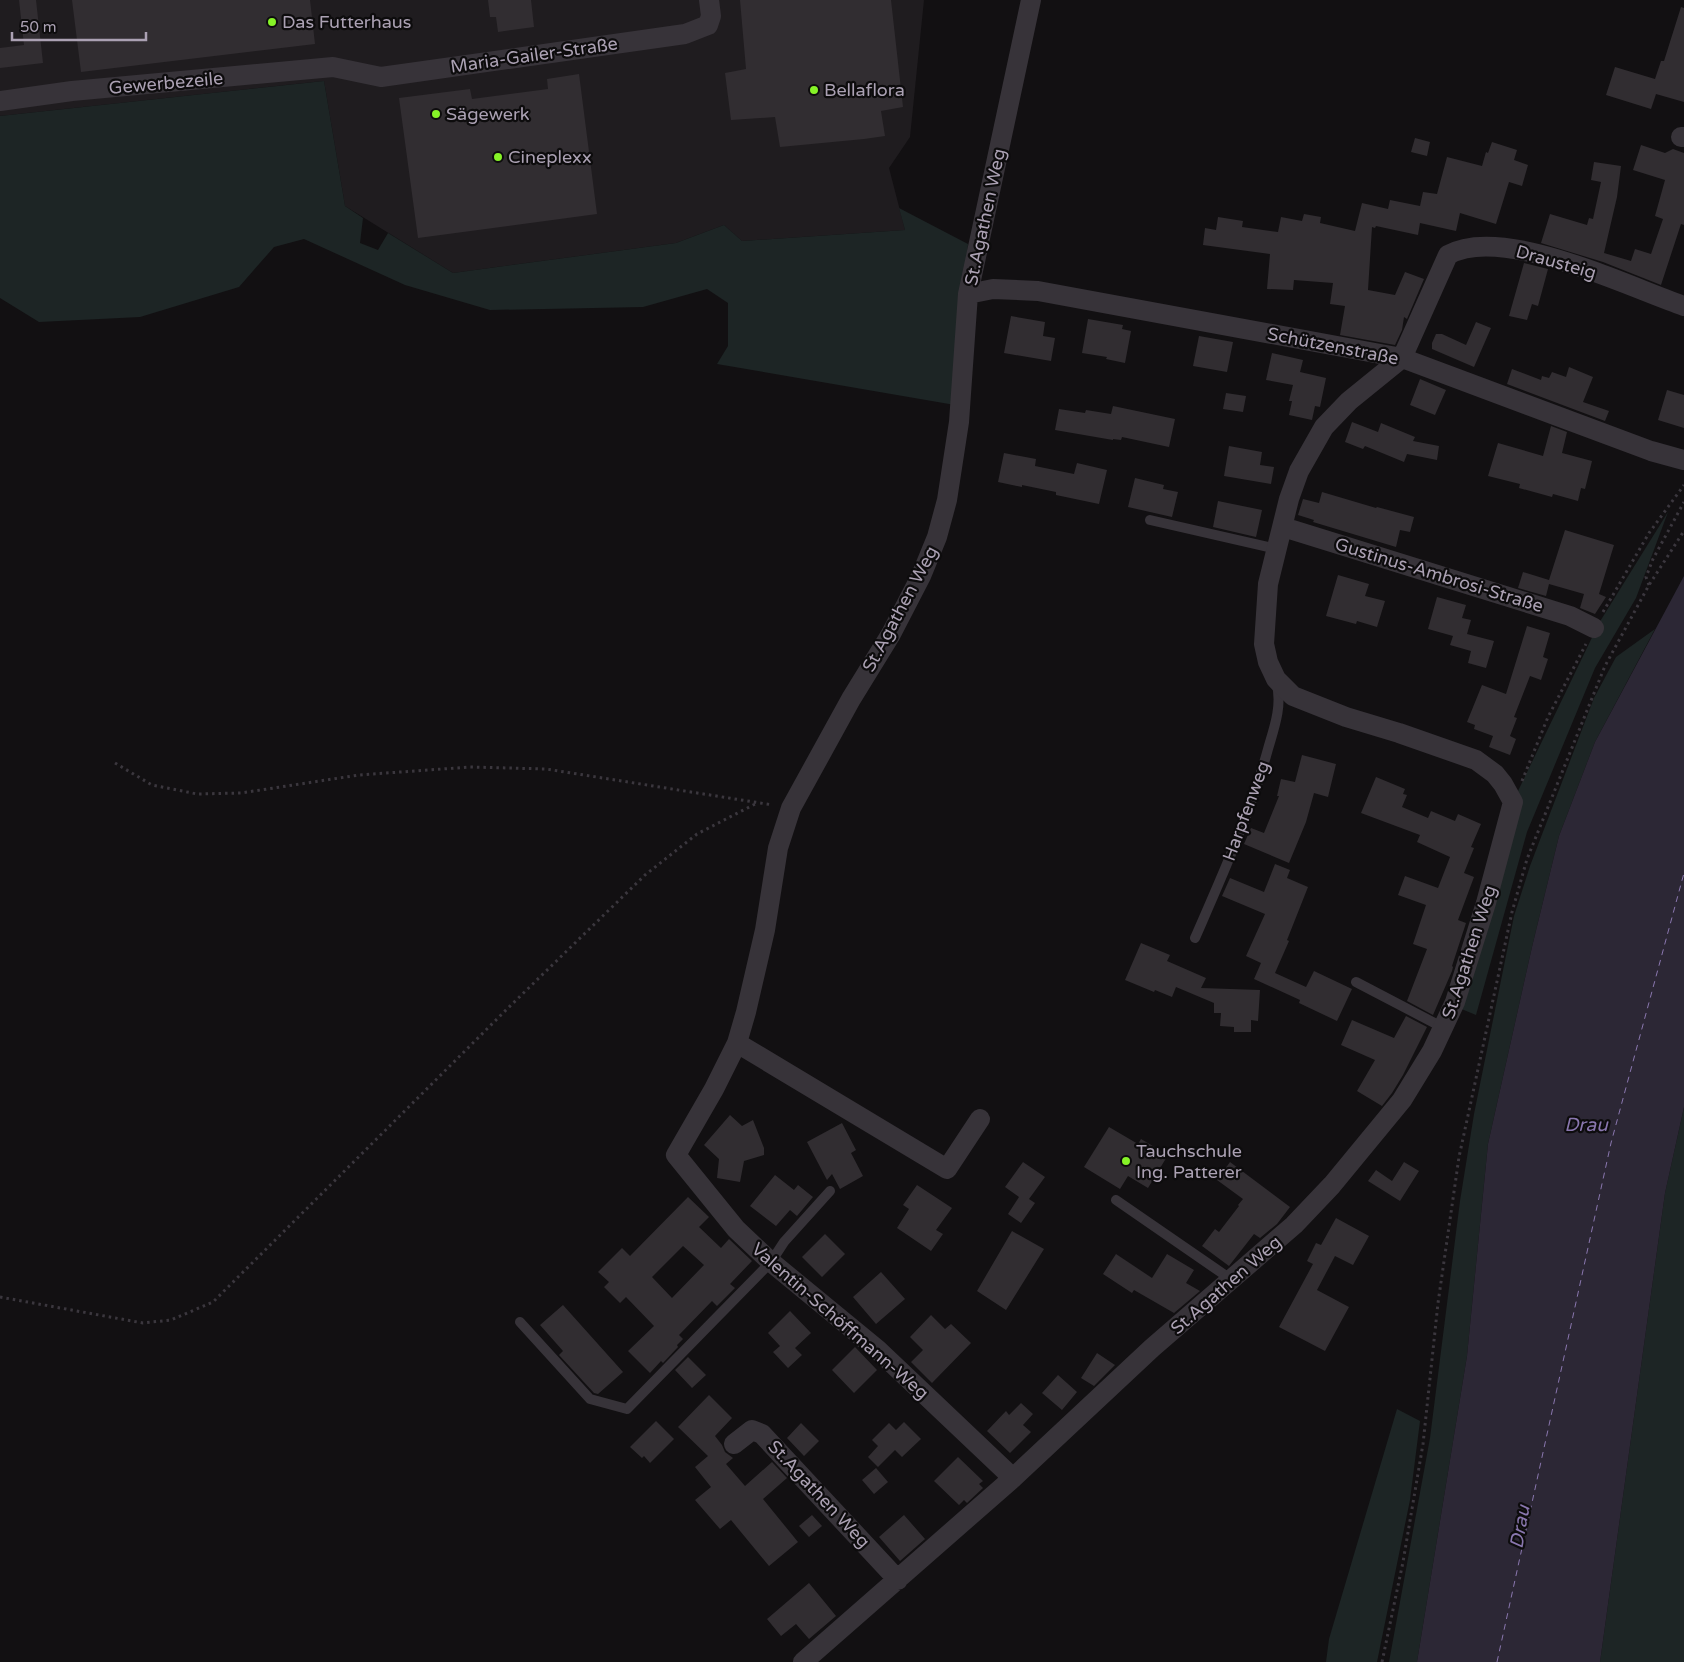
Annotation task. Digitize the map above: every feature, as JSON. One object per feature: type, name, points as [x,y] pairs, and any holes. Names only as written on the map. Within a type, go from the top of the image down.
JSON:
[{"type":"street","name":"Maria-Gailer-Straße","points":[[333,67],[381,77],[685,34],[708,25],[711,16],[709,0]]},
{"type":"street","name":"St.Agathen Weg","points":[[676,1155],[714,1089],[737,1043],[746,1012],[764,930],[778,848],[791,808],[851,699],[891,634],[921,576],[937,537],[947,500],[959,422],[968,294],[1031,0]]},
{"type":"street","name":"Gewerbezeile","points":[[0,101],[82,90],[333,67]]},
{"type":"street","name":"Drausteig","points":[[1402,358],[1448,255],[1458,249],[1489,246],[1536,253],[1684,306]]},
{"type":"street","name":"Schützenstraße","points":[[968,294],[993,289],[1038,291],[1402,358],[1651,451],[1684,460]]},
{"type":"street","name":"St.Agathen Weg","points":[[803,1662],[1013,1478],[1152,1348],[1294,1225],[1332,1185],[1402,1100],[1444,1028],[1456,1002],[1486,903],[1513,802],[1495,774],[1476,760],[1315,706],[1292,696],[1276,679],[1268,662],[1264,644],[1268,584],[1284,527],[1289,498],[1298,471],[1324,427],[1349,401],[1402,358]]},
{"type":"street","name":"Gustinus-Ambrosi-Straße","points":[[1284,527],[1570,616],[1594,628]]},
{"type":"street","points":[[737,1043],[947,1170],[980,1119]]},
{"type":"street","name":"Valentin-Schöffmann-Weg","points":[[676,1155],[736,1229],[771,1262],[878,1350],[1013,1478]]},
{"type":"street","name":"St.Agathen Weg","points":[[734,1444],[752,1430],[762,1434],[898,1580]]},
{"type":"lane","points":[[1150,520],[1277,549]]},
{"type":"lane","name":"Harpfenweg","points":[[1196,938],[1259,783],[1276,723],[1280,699],[1276,679]]},
{"type":"lane","points":[[1356,982],[1444,1028]]},
{"type":"lane","points":[[520,1322],[590,1400],[627,1409],[771,1262],[784,1242],[830,1191]]},
{"type":"lane","points":[[1116,1200],[1232,1280]]},
{"type":"path","points":[[1649,585],[1646,577],[1653,559],[1684,502]]},
{"type":"path","points":[[1382,1662],[1403,1562],[1423,1444],[1438,1303],[1459,1157],[1512,912],[1526,859],[1605,666],[1649,585],[1684,531]]},
{"type":"path","points":[[116,763],[152,785],[197,794],[241,793],[359,775],[480,767],[546,768],[791,808]]},
{"type":"path","points":[[0,1297],[142,1324],[171,1320],[213,1302],[507,1009],[645,875],[697,834],[757,803]]},
{"type":"shaded area","points":[[0,0],[924,0],[910,137],[889,168],[905,230],[742,241],[724,225],[676,243],[453,273],[345,206],[324,81],[0,116]]},
{"type":"shaded area","points":[[324,81],[345,206],[363,218],[360,243],[378,250],[388,233],[453,273],[676,243],[724,225],[742,241],[905,230],[899,208],[968,244],[955,405],[717,364],[728,346],[728,303],[707,289],[643,307],[490,310],[405,285],[304,239],[274,247],[239,287],[140,317],[39,322],[0,298],[0,116]]},
{"type":"shaded area","points":[[1668,512],[1636,598],[1595,668],[1527,832],[1476,1015],[1459,1008],[1518,791],[1599,623]]},
{"type":"shaded area","points":[[1655,629],[1595,742],[1559,836],[1488,1144],[1467,1356],[1417,1662],[1389,1662],[1430,1438],[1460,1201],[1474,1114],[1514,916],[1530,866],[1594,698],[1616,657]]},
{"type":"shaded area","points":[[1684,1107],[1684,1662],[1600,1662],[1665,1193]]},
{"type":"shaded area","points":[[1397,1409],[1420,1421],[1410,1500],[1377,1662],[1326,1662],[1329,1639]]},
{"type":"water","name":"Drau","points":[[1684,576],[1684,1107],[1665,1193],[1600,1662],[1417,1662],[1467,1356],[1488,1144],[1559,836],[1595,742]]},
{"type":"building","points":[[19,0],[36,0],[43,63],[0,68],[0,48],[24,45]]},
{"type":"building","points":[[72,0],[310,0],[315,44],[81,72]]},
{"type":"building","points":[[488,0],[531,0],[534,27],[498,32],[496,17],[490,17]]},
{"type":"building","name":"Bellaflora","points":[[740,0],[891,0],[903,107],[881,111],[885,136],[780,147],[775,117],[731,120],[725,73],[746,69]]},
{"type":"building","points":[[1681,7],[1684,8],[1684,102],[1656,94],[1651,109],[1606,95],[1615,67],[1655,79],[1661,61],[1664,61]]},
{"type":"building","name":"Cineplexx","points":[[579,74],[597,214],[418,238],[399,98],[470,89],[472,99],[548,89],[547,79]]},
{"type":"building","points":[[1415,138],[1430,142],[1427,156],[1411,152]]},
{"type":"building","points":[[1492,142],[1517,150],[1514,160],[1528,165],[1522,186],[1509,182],[1496,224],[1460,213],[1456,231],[1420,223],[1418,235],[1376,226],[1375,228],[1372,227],[1368,290],[1395,295],[1405,272],[1424,279],[1407,319],[1404,317],[1402,330],[1395,345],[1340,335],[1345,306],[1330,304],[1333,283],[1294,280],[1293,290],[1267,289],[1270,254],[1203,245],[1205,228],[1216,230],[1218,217],[1243,221],[1242,227],[1278,232],[1281,217],[1302,221],[1304,214],[1321,217],[1320,223],[1355,231],[1362,203],[1388,209],[1390,200],[1420,206],[1423,192],[1437,194],[1447,157],[1482,166],[1486,152],[1488,153]]},
{"type":"building","points":[[1641,145],[1665,153],[1673,149],[1684,153],[1684,225],[1681,224],[1661,285],[1603,262],[1541,243],[1550,214],[1587,225],[1589,218],[1593,219],[1601,182],[1591,180],[1594,162],[1621,166],[1617,197],[1604,253],[1631,261],[1635,249],[1651,254],[1663,219],[1655,216],[1665,180],[1633,170]]},
{"type":"building","points":[[1524,263],[1548,269],[1538,306],[1532,304],[1527,320],[1509,316]]},
{"type":"building","points":[[1011,316],[1045,322],[1043,336],[1055,338],[1051,361],[1004,353]]},
{"type":"building","points":[[1088,319],[1123,325],[1122,329],[1131,331],[1125,363],[1106,359],[1107,357],[1082,353]]},
{"type":"building","points":[[1476,322],[1491,328],[1474,367],[1432,349],[1432,343],[1436,334],[1442,334],[1466,345]]},
{"type":"building","points":[[1199,336],[1233,342],[1227,372],[1193,366]]},
{"type":"building","points":[[1272,353],[1303,360],[1300,372],[1326,378],[1320,407],[1315,406],[1312,420],[1289,415],[1292,401],[1289,401],[1293,385],[1266,380]]},
{"type":"building","points":[[1569,367],[1593,377],[1583,402],[1609,411],[1605,421],[1507,384],[1512,369],[1541,380],[1542,376],[1549,378],[1552,372],[1566,377]]},
{"type":"building","points":[[1420,379],[1446,390],[1435,415],[1410,405]]},
{"type":"building","points":[[1667,390],[1684,395],[1684,428],[1658,420]]},
{"type":"building","points":[[1226,393],[1246,396],[1243,412],[1223,409]]},
{"type":"building","points":[[1113,406],[1175,419],[1169,447],[1122,437],[1121,440],[1113,440],[1055,430],[1059,409],[1085,413],[1086,410],[1111,414]]},
{"type":"building","points":[[1352,422],[1378,432],[1381,423],[1415,437],[1413,441],[1439,446],[1437,460],[1407,454],[1404,462],[1365,446],[1363,449],[1345,442]]},
{"type":"building","points":[[1551,426],[1567,432],[1562,453],[1592,461],[1585,489],[1581,488],[1578,501],[1553,494],[1552,497],[1519,488],[1520,484],[1488,476],[1498,443],[1543,456]]},
{"type":"building","points":[[1229,446],[1262,452],[1260,465],[1274,467],[1271,484],[1224,476]]},
{"type":"building","points":[[1004,453],[1036,459],[1035,466],[1074,474],[1077,463],[1107,470],[1099,504],[1056,495],[1056,492],[998,482]]},
{"type":"building","points":[[1135,478],[1164,485],[1163,489],[1178,492],[1172,517],[1128,507]]},
{"type":"building","points":[[1322,492],[1414,517],[1410,532],[1400,530],[1396,547],[1313,522],[1314,520],[1298,515],[1303,499],[1319,503]]},
{"type":"building","points":[[1218,501],[1262,510],[1256,537],[1213,527]]},
{"type":"building","points":[[1565,530],[1614,545],[1599,594],[1606,597],[1595,614],[1580,608],[1584,594],[1549,584],[1546,596],[1518,588],[1523,572],[1549,580]]},
{"type":"building","points":[[1338,575],[1369,584],[1365,596],[1385,601],[1377,627],[1357,621],[1356,624],[1326,616]]},
{"type":"building","points":[[1437,597],[1466,605],[1462,618],[1471,620],[1467,634],[1494,641],[1486,668],[1468,663],[1471,651],[1450,645],[1453,636],[1428,629]]},
{"type":"building","points":[[1527,626],[1550,633],[1543,657],[1548,659],[1541,680],[1530,676],[1514,717],[1517,718],[1510,736],[1516,739],[1510,755],[1489,747],[1493,736],[1474,729],[1475,725],[1467,722],[1482,685],[1506,694]]},
{"type":"building","points":[[1302,755],[1336,764],[1328,797],[1314,793],[1306,822],[1289,863],[1244,844],[1251,828],[1264,833],[1279,796],[1277,796],[1281,779],[1295,782]]},
{"type":"building","points":[[1376,777],[1405,789],[1403,794],[1407,795],[1402,807],[1428,818],[1431,811],[1455,821],[1458,814],[1481,824],[1471,847],[1474,848],[1464,873],[1474,877],[1458,920],[1466,923],[1452,971],[1433,1015],[1407,1001],[1427,949],[1413,944],[1426,905],[1398,895],[1405,876],[1438,888],[1450,857],[1417,842],[1420,835],[1361,813]]},
{"type":"building","points":[[1275,864],[1290,870],[1287,878],[1308,887],[1287,940],[1289,941],[1275,973],[1306,987],[1314,971],[1352,989],[1337,1021],[1299,1003],[1300,1000],[1254,979],[1261,963],[1246,956],[1265,914],[1222,896],[1230,878],[1264,892]]},
{"type":"building","points":[[1141,943],[1170,955],[1167,961],[1206,978],[1201,988],[1260,990],[1258,1021],[1251,1020],[1251,1032],[1234,1032],[1234,1027],[1220,1026],[1221,1013],[1214,1013],[1214,1003],[1176,987],[1172,997],[1125,980]]},
{"type":"building","points":[[1406,1016],[1427,1027],[1403,1075],[1382,1106],[1357,1091],[1375,1060],[1341,1045],[1352,1020],[1394,1038]]},
{"type":"building","points":[[730,1115],[742,1126],[753,1120],[764,1148],[764,1155],[744,1161],[740,1182],[717,1178],[719,1159],[704,1145]]},
{"type":"building","points":[[842,1123],[856,1150],[851,1153],[863,1176],[840,1189],[832,1174],[827,1180],[807,1142]]},
{"type":"building","name":"Tauchschule Ing. Patterer","points":[[1109,1127],[1138,1144],[1141,1139],[1168,1155],[1148,1188],[1128,1176],[1120,1189],[1084,1167]]},
{"type":"building","points":[[1023,1162],[1045,1177],[1029,1199],[1035,1203],[1021,1223],[1008,1214],[1019,1197],[1005,1187]]},
{"type":"building","points":[[1230,1162],[1290,1207],[1277,1224],[1260,1238],[1254,1234],[1229,1266],[1202,1246],[1215,1229],[1219,1232],[1243,1199],[1217,1180]]},
{"type":"building","points":[[1404,1162],[1419,1171],[1400,1201],[1368,1181],[1376,1170],[1392,1181]]},
{"type":"building","points":[[775,1175],[794,1190],[798,1185],[813,1197],[797,1216],[790,1210],[776,1226],[750,1206]]},
{"type":"building","points":[[917,1185],[952,1208],[936,1230],[943,1234],[931,1251],[897,1228],[909,1209],[903,1205]]},
{"type":"building","points":[[688,1197],[709,1217],[699,1227],[721,1248],[729,1239],[752,1261],[730,1284],[735,1288],[717,1306],[712,1301],[679,1335],[683,1339],[677,1345],[678,1347],[663,1363],[661,1361],[650,1373],[628,1351],[654,1326],[626,1297],[620,1303],[604,1287],[609,1282],[598,1272],[622,1248],[630,1256]],"holes":[[[683,1246],[704,1265],[672,1298],[652,1277]]]},
{"type":"building","points":[[1336,1218],[1369,1236],[1353,1265],[1335,1256],[1317,1290],[1349,1307],[1325,1351],[1279,1327],[1313,1264],[1307,1261],[1316,1243],[1321,1245]]},
{"type":"building","points":[[1012,1231],[1044,1249],[1006,1310],[977,1291]]},
{"type":"building","points":[[825,1234],[845,1254],[822,1277],[802,1257]]},
{"type":"building","points":[[1116,1254],[1152,1278],[1167,1254],[1194,1270],[1186,1283],[1200,1291],[1174,1313],[1134,1290],[1132,1293],[1103,1274]]},
{"type":"building","points":[[881,1272],[905,1299],[876,1324],[853,1297]]},
{"type":"building","points":[[563,1305],[623,1372],[598,1394],[594,1393],[559,1355],[563,1351],[540,1325]]},
{"type":"building","points":[[790,1311],[811,1333],[795,1348],[802,1355],[788,1368],[773,1352],[780,1346],[768,1333]]},
{"type":"building","points":[[931,1315],[945,1329],[951,1324],[971,1343],[932,1383],[911,1362],[923,1350],[910,1337]]},
{"type":"building","points":[[855,1347],[877,1370],[854,1393],[832,1370]]},
{"type":"building","points":[[1097,1353],[1115,1365],[1094,1386],[1081,1378]]},
{"type":"building","points":[[688,1357],[706,1375],[692,1388],[675,1370]]},
{"type":"building","points":[[1058,1375],[1077,1392],[1062,1410],[1042,1393]]},
{"type":"building","points":[[709,1395],[732,1418],[715,1436],[725,1452],[733,1458],[726,1464],[745,1486],[772,1462],[787,1478],[763,1499],[798,1542],[769,1566],[731,1520],[720,1529],[695,1500],[711,1487],[695,1467],[708,1456],[678,1427]]},
{"type":"building","points":[[1021,1403],[1033,1414],[1023,1425],[1031,1432],[1010,1453],[987,1431],[1006,1411],[1009,1415]]},
{"type":"building","points":[[656,1421],[674,1439],[650,1463],[644,1456],[642,1458],[630,1447]]},
{"type":"building","points":[[904,1422],[921,1439],[902,1457],[895,1450],[878,1467],[868,1457],[878,1446],[872,1440],[889,1423],[896,1430]]},
{"type":"building","points":[[801,1423],[819,1441],[804,1456],[787,1438]]},
{"type":"building","points":[[958,1457],[983,1481],[979,1484],[983,1488],[967,1503],[964,1500],[959,1505],[934,1481]]},
{"type":"building","points":[[876,1468],[888,1482],[874,1494],[862,1480]]},
{"type":"building","points":[[812,1515],[822,1526],[809,1537],[799,1526]]},
{"type":"building","points":[[904,1515],[925,1539],[900,1561],[879,1537]]},
{"type":"building","points":[[809,1583],[836,1616],[809,1639],[796,1624],[781,1636],[767,1619]]},
{"type":"ferry route","points":[[1497,1662],[1611,1143],[1684,873]]},
{"type":"place","name":"Das Futterhaus","points":[[272,22]]},
{"type":"place","name":"Bellaflora","points":[[814,90]]},
{"type":"place","name":"Sägewerk","points":[[436,114]]},
{"type":"place","name":"Cineplexx","points":[[498,157]]},
{"type":"place","name":"Tauchschule Ing. Patterer","points":[[1126,1161]]}]
